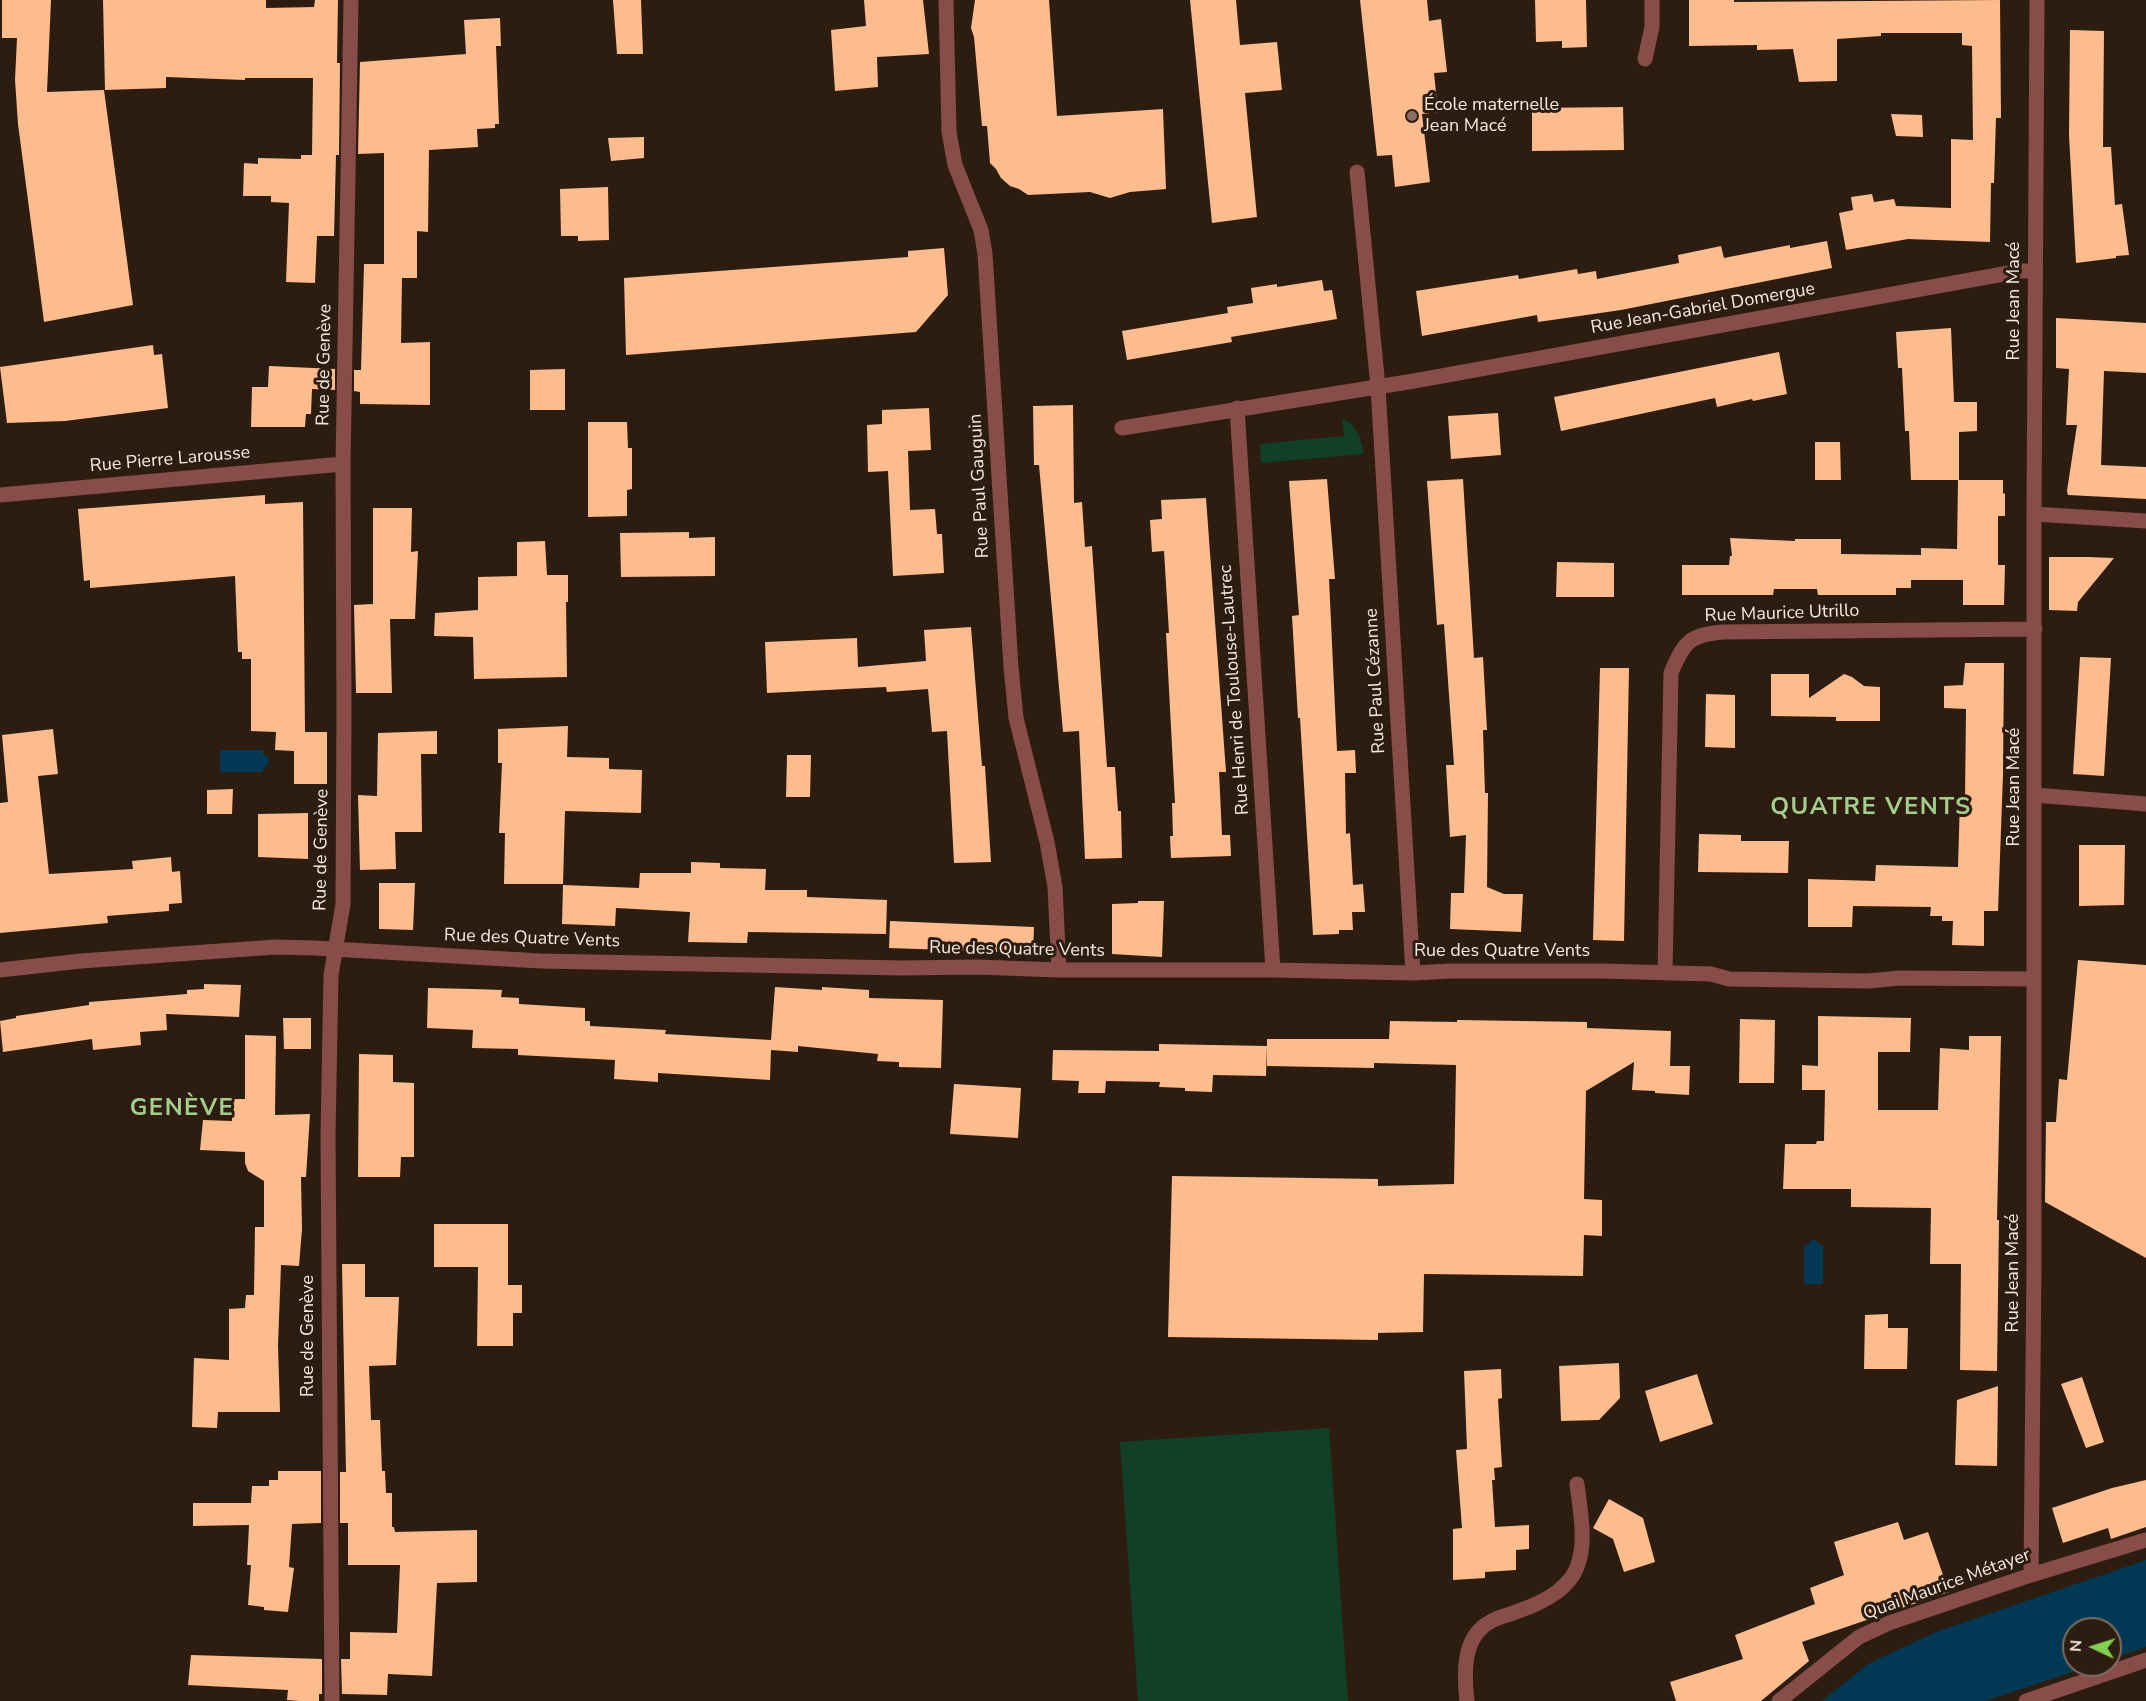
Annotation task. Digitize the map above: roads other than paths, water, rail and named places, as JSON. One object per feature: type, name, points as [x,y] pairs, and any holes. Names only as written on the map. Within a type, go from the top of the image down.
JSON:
[{"type":"street","name":"Rue de Genève","points":[[332,1701],[328,1135],[331,975],[343,904],[343,464],[351,0]]},
{"type":"street","name":"Rue Paul Gauguin","points":[[945,0],[949,132],[955,165],[981,230],[985,254],[1016,718],[1036,795],[1055,887],[1059,970]]},
{"type":"street","points":[[1646,59],[1652,27],[1652,0]]},
{"type":"street","name":"Rue Jean Macé","points":[[2031,1575],[2037,0]]},
{"type":"street","points":[[1358,172],[1378,387]]},
{"type":"street","name":"Rue Jean-Gabriel Domergue","points":[[1122,428],[1378,387],[2020,271],[2035,271]]},
{"type":"street","name":"Rue Paul Cézanne","points":[[1378,387],[1413,973]]},
{"type":"street","name":"Rue Henri de Toulouse-Lautrec","points":[[1237,408],[1273,970]]},
{"type":"street","name":"Rue Pierre Larousse","points":[[0,495],[343,464]]},
{"type":"street","points":[[2034,514],[2146,520]]},
{"type":"street","name":"Rue Maurice Utrillo","points":[[1665,973],[1671,673],[1682,647],[1701,634],[1723,632],[2035,629]]},
{"type":"street","points":[[2035,795],[2146,804]]},
{"type":"street","name":"Rue des Quatre Vents","points":[[0,970],[81,961],[275,947],[542,961],[902,968],[1665,973],[1711,974],[1729,979],[1856,981],[1900,978],[2034,979]]},
{"type":"street","points":[[1467,1701],[1465,1670],[1468,1652],[1475,1634],[1489,1622],[1543,1603],[1564,1586],[1577,1568],[1581,1550],[1578,1484]]},
{"type":"street","name":"Quai Maurice Métayer","points":[[1779,1701],[1859,1638],[1879,1628],[2031,1575],[2146,1540]]},
{"type":"street","points":[[2026,1701],[2146,1660]]},
{"type":"water","points":[[220,750],[263,750],[269,762],[263,768],[263,772],[220,772]]},
{"type":"water","points":[[1812,1240],[1823,1245],[1823,1284],[1804,1284],[1804,1245],[1808,1245]]},
{"type":"water","points":[[2146,1560],[2146,1647],[2122,1655],[2122,1617],[2062,1617],[2062,1675],[1985,1701],[1822,1701],[1868,1664],[1936,1632]]},
{"type":"place","name":"École maternelle Jean Macé","points":[[1412,116]]},
{"type":"district","name":"QUATRE VENTS","points":[[1871,808]]},
{"type":"district","name":"GENÈVE","points":[[182,1109]]}]
